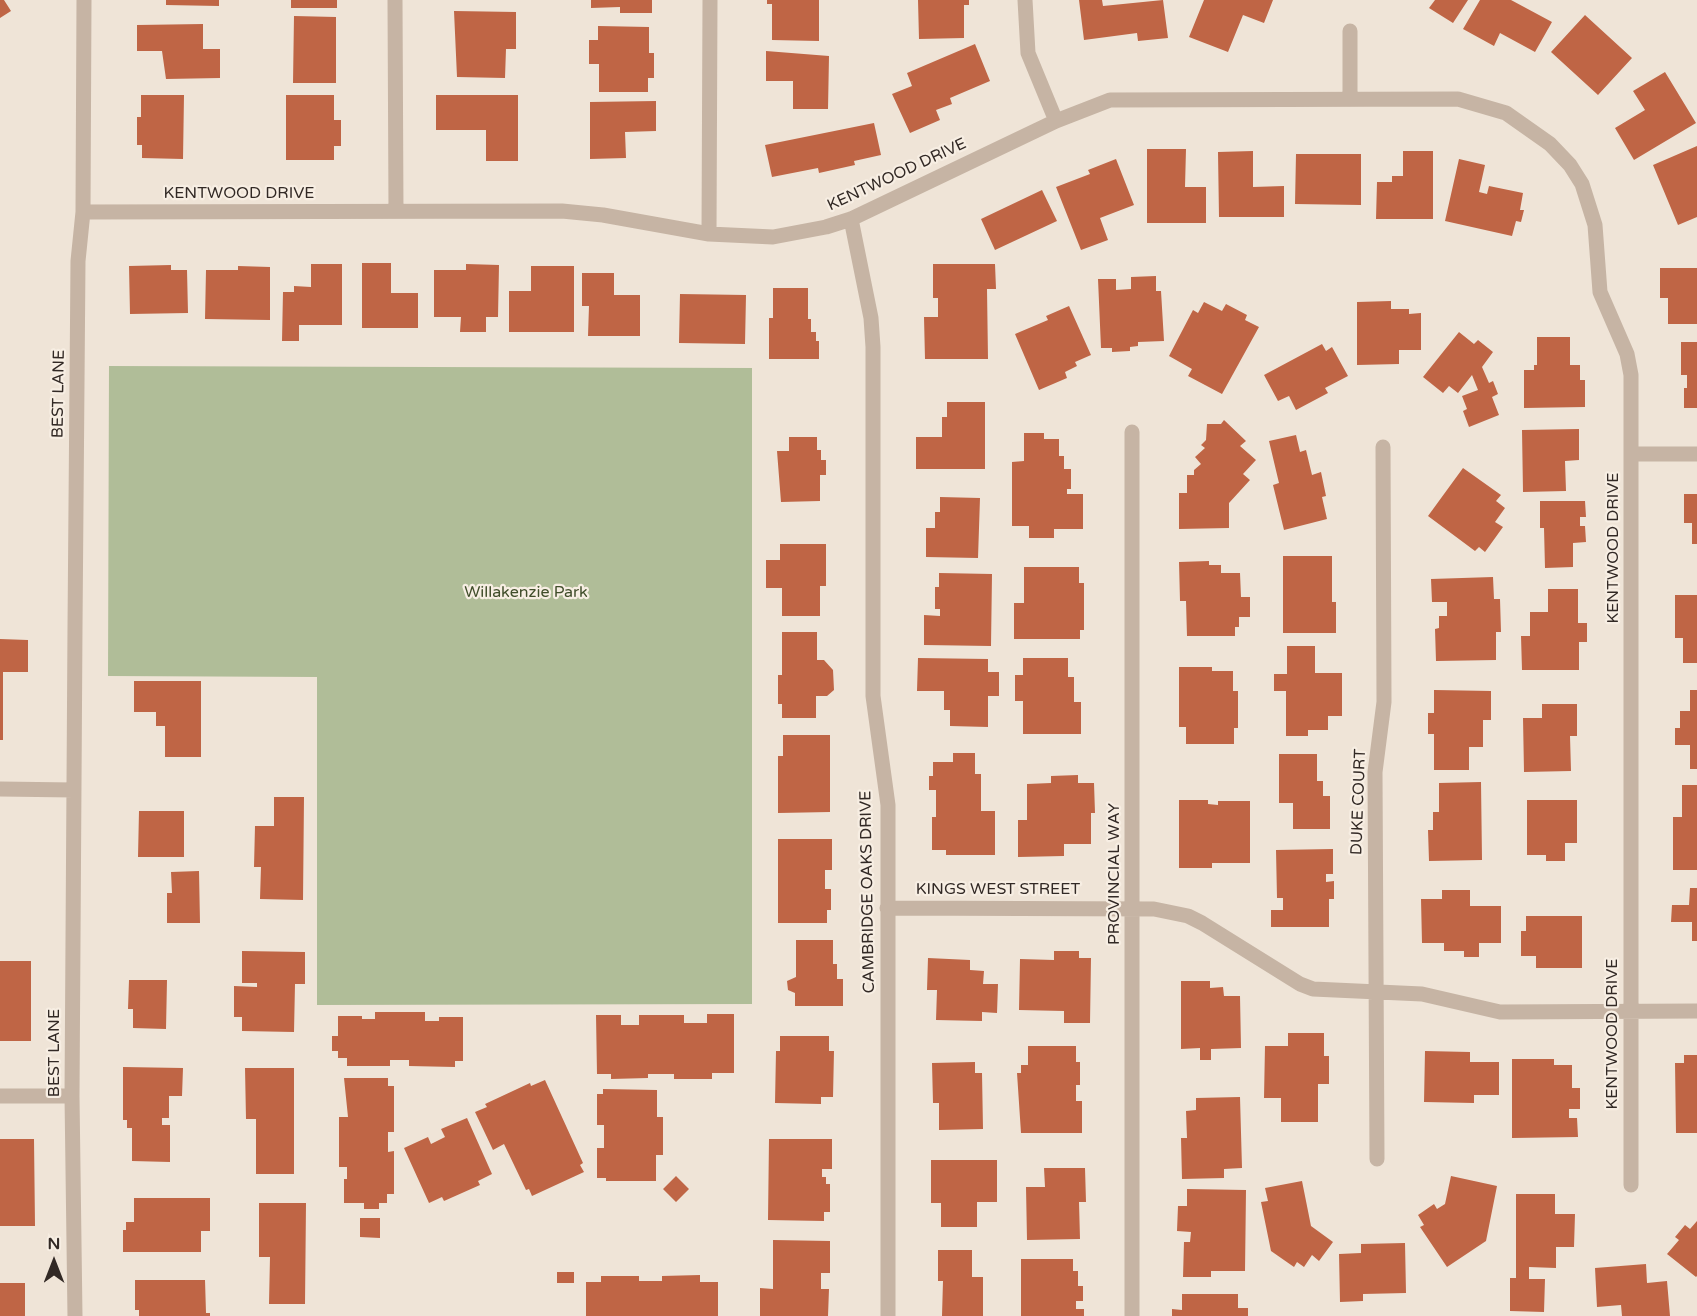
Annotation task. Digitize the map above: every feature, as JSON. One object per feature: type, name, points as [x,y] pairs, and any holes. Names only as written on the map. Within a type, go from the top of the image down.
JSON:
[{"type":"street","name":"BEST LANE","points":[[75,1316],[72,1096],[74,790],[78,261],[83,212],[84,0]]},
{"type":"street","points":[[395,0],[396,211]]},
{"type":"street","points":[[709,234],[710,0]]},
{"type":"street","points":[[1025,0],[1028,53],[1056,121]]},
{"type":"street","points":[[1350,31],[1350,97]]},
{"type":"street","name":"KENTWOOD DRIVE","points":[[83,212],[583,212],[709,234],[773,237],[826,227],[851,219],[1056,121],[1101,102],[1120,99],[1350,97],[1458,99],[1490,106],[1525,125],[1550,144],[1570,165],[1582,184],[1595,225],[1600,292],[1629,364],[1632,454],[1631,1185]]},
{"type":"street","name":"CAMBRIDGE OAKS DRIVE","points":[[851,219],[872,328],[873,696],[888,805],[888,1316]]},
{"type":"street","name":"PROVINCIAL WAY","points":[[1132,432],[1132,1316]]},
{"type":"street","name":"DUKE COURT","points":[[1377,1159],[1375,772],[1384,702],[1383,447]]},
{"type":"street","points":[[1632,454],[1697,454]]},
{"type":"street","points":[[0,789],[74,790]]},
{"type":"street","name":"KINGS WEST STREET","points":[[887,908],[1162,910],[1188,916],[1300,984],[1313,989],[1432,995],[1500,1012],[1697,1011]]},
{"type":"street","points":[[0,1096],[72,1096]]},
{"type":"green space","name":"Willakenzie Park","points":[[109,366],[752,368],[752,1004],[317,1005],[317,677],[108,676]]},
{"type":"building","points":[[0,0],[4,0],[11,11],[0,18]]},
{"type":"building","points":[[166,0],[219,0],[219,6],[166,5]]},
{"type":"building","points":[[291,0],[337,0],[337,8],[291,8]]},
{"type":"building","points":[[591,0],[652,0],[652,13],[620,13],[620,7],[591,8]]},
{"type":"building","points":[[767,0],[819,0],[819,41],[772,40],[772,4],[767,4]]},
{"type":"building","points":[[918,0],[969,0],[969,5],[964,5],[964,38],[919,39]]},
{"type":"building","points":[[1079,0],[1102,0],[1103,6],[1163,0],[1168,38],[1138,41],[1137,33],[1084,40]]},
{"type":"building","points":[[1204,0],[1273,0],[1264,23],[1243,15],[1228,52],[1189,37]]},
{"type":"building","points":[[1435,0],[1468,0],[1453,23],[1429,8]]},
{"type":"building","points":[[1480,0],[1511,0],[1552,22],[1535,52],[1500,33],[1494,46],[1463,29]]},
{"type":"building","points":[[454,11],[516,12],[516,49],[506,49],[505,78],[457,77]]},
{"type":"building","points":[[1585,15],[1632,58],[1598,95],[1551,52]]},
{"type":"building","points":[[294,16],[336,17],[336,83],[293,83]]},
{"type":"building","points":[[203,24],[203,49],[220,49],[220,78],[166,79],[162,51],[137,51],[137,25]]},
{"type":"building","points":[[598,26],[649,27],[649,53],[654,53],[654,78],[648,78],[648,92],[599,92],[599,64],[589,64],[589,40],[598,40]]},
{"type":"building","points":[[975,44],[990,81],[950,98],[952,104],[936,110],[940,120],[910,133],[892,94],[912,86],[907,73]]},
{"type":"building","points":[[766,51],[829,56],[828,109],[793,109],[793,81],[766,81]]},
{"type":"building","points":[[1665,72],[1696,123],[1634,160],[1615,128],[1645,110],[1633,91]]},
{"type":"building","points":[[141,95],[184,95],[183,159],[142,158],[142,145],[137,145],[137,117],[141,117]]},
{"type":"building","points":[[286,95],[334,95],[334,120],[341,120],[341,146],[334,146],[334,160],[286,160]]},
{"type":"building","points":[[436,95],[518,95],[518,161],[486,161],[486,130],[436,130]]},
{"type":"building","points":[[656,101],[656,131],[625,132],[626,158],[590,159],[590,102]]},
{"type":"building","points":[[874,123],[881,155],[854,161],[855,165],[819,173],[818,168],[772,177],[765,145]]},
{"type":"building","points":[[1697,146],[1697,217],[1678,225],[1653,165]]},
{"type":"building","points":[[1147,149],[1186,149],[1185,187],[1206,187],[1206,223],[1147,223]]},
{"type":"building","points":[[1253,151],[1253,187],[1284,186],[1284,217],[1219,217],[1218,152]]},
{"type":"building","points":[[1403,151],[1433,151],[1433,219],[1376,219],[1377,182],[1392,182],[1392,176],[1403,176]]},
{"type":"building","points":[[1296,154],[1361,154],[1361,205],[1295,204]]},
{"type":"building","points":[[1116,159],[1134,205],[1100,218],[1108,240],[1081,250],[1056,187],[1090,174],[1088,170]]},
{"type":"building","points":[[1459,159],[1485,165],[1479,192],[1487,194],[1489,186],[1523,193],[1520,210],[1524,210],[1521,222],[1516,221],[1512,236],[1445,221]]},
{"type":"building","points":[[1042,190],[1057,221],[995,250],[981,219]]},
{"type":"building","points":[[362,263],[391,263],[391,293],[418,293],[418,328],[362,328]]},
{"type":"building","points":[[311,264],[342,264],[342,325],[299,325],[299,341],[282,341],[283,292],[294,292],[294,286],[311,287]]},
{"type":"building","points":[[466,264],[499,265],[498,317],[486,317],[486,332],[460,332],[461,317],[434,317],[434,270],[466,270]]},
{"type":"building","points":[[933,264],[995,264],[996,289],[987,289],[988,359],[925,359],[924,317],[938,317],[938,298],[933,298]]},
{"type":"building","points":[[171,265],[171,270],[187,270],[188,313],[130,314],[129,266]]},
{"type":"building","points":[[238,266],[270,267],[270,320],[205,319],[206,270],[238,270]]},
{"type":"building","points":[[531,266],[574,266],[574,332],[509,332],[509,291],[531,291]]},
{"type":"building","points":[[1660,268],[1697,268],[1697,324],[1668,324],[1668,298],[1660,298]]},
{"type":"building","points":[[582,273],[614,273],[614,295],[640,295],[640,336],[588,336],[589,306],[582,306]]},
{"type":"building","points":[[1156,276],[1156,291],[1161,291],[1164,341],[1138,342],[1138,346],[1130,347],[1130,351],[1112,352],[1112,348],[1101,348],[1098,279],[1116,279],[1116,290],[1131,289],[1131,277]]},
{"type":"building","points":[[773,288],[808,288],[808,319],[811,319],[811,332],[816,332],[816,341],[819,341],[819,359],[769,359],[769,318],[773,318]]},
{"type":"building","points":[[680,294],[746,295],[745,344],[679,343]]},
{"type":"building","points":[[1391,301],[1391,309],[1409,309],[1409,314],[1421,313],[1421,350],[1399,350],[1399,364],[1357,365],[1357,302]]},
{"type":"building","points":[[1204,302],[1222,311],[1226,304],[1247,315],[1245,320],[1259,327],[1222,394],[1188,376],[1192,369],[1169,356],[1193,310],[1198,313]]},
{"type":"building","points":[[1069,306],[1091,355],[1075,362],[1077,366],[1065,372],[1067,378],[1039,390],[1015,334],[1048,320],[1046,316]]},
{"type":"building","points":[[1459,332],[1474,344],[1478,340],[1493,352],[1482,367],[1489,383],[1493,381],[1498,394],[1492,397],[1499,415],[1469,427],[1463,411],[1467,409],[1462,396],[1478,390],[1472,375],[1458,393],[1449,386],[1443,393],[1423,377]]},
{"type":"building","points":[[1537,337],[1570,337],[1570,365],[1580,365],[1580,380],[1585,380],[1585,407],[1524,408],[1524,370],[1534,370],[1534,365],[1537,365]]},
{"type":"building","points":[[1681,342],[1697,342],[1697,408],[1684,408],[1684,388],[1687,388],[1687,375],[1681,375]]},
{"type":"building","points":[[1322,344],[1326,351],[1332,347],[1348,376],[1325,388],[1328,393],[1296,410],[1289,396],[1278,401],[1264,375]]},
{"type":"building","points":[[947,402],[985,402],[985,469],[916,469],[916,437],[942,437],[942,417],[947,417]]},
{"type":"building","points":[[1224,420],[1246,441],[1240,446],[1256,460],[1243,474],[1250,480],[1229,503],[1229,528],[1179,529],[1179,493],[1187,493],[1187,475],[1194,475],[1194,470],[1201,464],[1195,457],[1205,448],[1201,445],[1206,440],[1207,424],[1221,424]]},
{"type":"building","points":[[1579,429],[1579,460],[1565,461],[1566,491],[1523,492],[1522,430]]},
{"type":"building","points":[[1024,433],[1044,433],[1044,439],[1059,439],[1059,456],[1064,456],[1064,469],[1071,469],[1071,489],[1067,489],[1067,494],[1083,494],[1083,529],[1054,529],[1054,538],[1029,538],[1029,526],[1012,526],[1012,462],[1024,461]]},
{"type":"building","points":[[1296,435],[1300,452],[1306,450],[1312,475],[1321,472],[1326,496],[1322,497],[1327,519],[1284,530],[1273,485],[1279,483],[1269,441]]},
{"type":"building","points":[[789,437],[817,437],[817,450],[821,450],[821,460],[826,460],[826,475],[820,475],[820,501],[781,502],[777,451],[789,451]]},
{"type":"building","points":[[1463,468],[1501,495],[1496,501],[1505,508],[1495,522],[1503,527],[1485,552],[1479,547],[1475,551],[1428,516]]},
{"type":"building","points":[[1684,494],[1697,494],[1697,544],[1692,544],[1692,523],[1684,523]]},
{"type":"building","points":[[940,497],[980,498],[978,558],[926,557],[926,528],[935,528],[935,512],[940,512]]},
{"type":"building","points":[[1540,501],[1585,501],[1586,517],[1580,517],[1580,526],[1585,526],[1586,542],[1573,543],[1573,567],[1545,568],[1544,528],[1540,528]]},
{"type":"building","points":[[780,544],[826,544],[826,586],[820,586],[820,616],[782,616],[782,588],[766,588],[766,560],[780,560]]},
{"type":"building","points":[[1283,556],[1332,556],[1332,602],[1336,602],[1336,633],[1283,633]]},
{"type":"building","points":[[1209,561],[1209,565],[1221,565],[1221,573],[1240,573],[1241,597],[1250,597],[1250,617],[1239,617],[1239,627],[1235,627],[1235,636],[1187,636],[1186,601],[1180,601],[1179,562]]},
{"type":"building","points":[[1024,567],[1079,567],[1079,583],[1084,583],[1084,630],[1080,630],[1080,639],[1014,639],[1014,603],[1024,603]]},
{"type":"building","points":[[939,573],[992,574],[991,646],[924,645],[924,615],[940,616],[940,609],[935,609],[935,587],[939,587]]},
{"type":"building","points":[[1493,577],[1494,599],[1500,599],[1501,632],[1496,632],[1496,660],[1436,661],[1435,629],[1439,628],[1439,616],[1447,616],[1447,602],[1432,602],[1431,579]]},
{"type":"building","points":[[1548,589],[1578,589],[1578,623],[1587,623],[1587,642],[1579,642],[1579,670],[1522,670],[1521,636],[1530,636],[1530,612],[1548,612]]},
{"type":"building","points":[[1675,595],[1697,595],[1697,663],[1683,663],[1683,638],[1675,638]]},
{"type":"building","points":[[782,632],[817,632],[817,660],[824,660],[833,670],[834,690],[827,696],[816,696],[816,718],[782,718],[782,704],[778,704],[778,675],[782,675]]},
{"type":"building","points":[[0,639],[28,640],[28,672],[3,672],[3,740],[0,740]]},
{"type":"building","points":[[1287,646],[1315,646],[1315,673],[1342,673],[1342,716],[1328,716],[1328,730],[1308,730],[1308,736],[1286,736],[1286,691],[1274,691],[1274,674],[1287,674]]},
{"type":"building","points":[[918,658],[988,659],[988,672],[999,672],[999,696],[988,696],[988,727],[950,726],[950,710],[944,710],[944,691],[917,691]]},
{"type":"building","points":[[1023,658],[1068,658],[1068,677],[1074,677],[1074,702],[1081,702],[1081,734],[1023,734],[1023,701],[1015,701],[1015,675],[1023,675]]},
{"type":"building","points":[[1179,667],[1212,667],[1212,671],[1233,671],[1233,691],[1238,691],[1238,728],[1234,728],[1234,744],[1186,744],[1186,727],[1179,727]]},
{"type":"building","points":[[134,681],[201,681],[201,757],[165,757],[165,726],[156,726],[156,712],[134,712]]},
{"type":"building","points":[[1434,690],[1491,691],[1491,720],[1483,720],[1483,747],[1469,747],[1469,770],[1434,770],[1434,734],[1428,734],[1428,713],[1434,713]]},
{"type":"building","points":[[1690,690],[1697,690],[1697,769],[1690,769],[1690,745],[1675,745],[1675,728],[1680,728],[1680,711],[1690,711]]},
{"type":"building","points":[[1542,704],[1577,704],[1577,736],[1570,736],[1571,771],[1524,772],[1523,718],[1542,718]]},
{"type":"building","points":[[783,735],[830,735],[830,812],[778,813],[778,756],[783,756]]},
{"type":"building","points":[[953,753],[975,753],[975,774],[981,774],[981,811],[995,811],[995,855],[946,855],[946,850],[932,850],[932,817],[936,817],[936,790],[929,790],[929,776],[933,776],[933,762],[953,762]]},
{"type":"building","points":[[1279,754],[1317,754],[1317,781],[1323,781],[1323,796],[1330,796],[1330,829],[1293,829],[1293,803],[1279,803]]},
{"type":"building","points":[[1078,775],[1078,783],[1094,783],[1095,813],[1091,813],[1091,844],[1064,844],[1064,856],[1018,857],[1018,820],[1027,820],[1027,784],[1051,783],[1051,776]]},
{"type":"building","points":[[1481,782],[1482,860],[1429,861],[1428,830],[1433,830],[1433,812],[1439,812],[1439,783]]},
{"type":"building","points":[[1682,785],[1697,785],[1697,870],[1673,870],[1673,817],[1682,817]]},
{"type":"building","points":[[274,797],[304,797],[303,900],[260,899],[261,867],[254,867],[255,826],[274,826]]},
{"type":"building","points":[[1179,800],[1208,800],[1208,804],[1218,805],[1218,801],[1250,801],[1250,863],[1212,863],[1212,868],[1179,868]]},
{"type":"building","points":[[1527,800],[1577,800],[1577,843],[1565,843],[1565,861],[1546,861],[1546,855],[1527,855]]},
{"type":"building","points":[[139,811],[184,811],[184,857],[138,857]]},
{"type":"building","points":[[778,839],[832,839],[832,870],[825,870],[825,889],[831,889],[831,910],[827,910],[827,923],[778,923]]},
{"type":"building","points":[[1333,849],[1333,874],[1326,874],[1326,882],[1334,881],[1334,899],[1329,899],[1329,927],[1271,927],[1271,910],[1283,910],[1283,898],[1277,898],[1276,850]]},
{"type":"building","points":[[199,871],[200,923],[167,923],[167,893],[172,893],[171,872]]},
{"type":"building","points":[[1690,888],[1697,888],[1697,941],[1692,941],[1692,922],[1671,922],[1672,905],[1689,905]]},
{"type":"building","points":[[1442,890],[1470,890],[1470,906],[1501,906],[1501,943],[1479,943],[1479,957],[1464,957],[1464,951],[1444,951],[1444,943],[1422,943],[1421,899],[1442,899]]},
{"type":"building","points":[[1526,916],[1582,916],[1582,968],[1536,968],[1536,956],[1521,956],[1521,931],[1526,931]]},
{"type":"building","points":[[796,940],[833,940],[833,964],[837,964],[837,979],[843,979],[843,1006],[795,1006],[795,993],[788,990],[787,981],[796,977]]},
{"type":"building","points":[[242,951],[305,952],[305,984],[295,984],[294,1032],[242,1031],[242,1017],[234,1017],[234,986],[257,987],[257,983],[242,983]]},
{"type":"building","points":[[1054,951],[1079,951],[1079,958],[1091,958],[1090,1023],[1064,1023],[1064,1011],[1019,1010],[1020,959],[1054,960]]},
{"type":"building","points":[[928,958],[970,960],[970,970],[984,971],[983,984],[998,984],[997,1013],[982,1012],[982,1021],[936,1020],[937,990],[927,990]]},
{"type":"building","points":[[0,961],[31,961],[31,1041],[0,1041]]},
{"type":"building","points":[[129,980],[167,980],[166,1029],[133,1028],[133,1009],[128,1009]]},
{"type":"building","points":[[1181,981],[1210,981],[1210,988],[1223,987],[1224,996],[1240,996],[1241,1048],[1211,1049],[1211,1060],[1200,1060],[1200,1048],[1181,1049]]},
{"type":"building","points":[[375,1012],[425,1012],[425,1021],[439,1021],[439,1017],[463,1017],[463,1061],[455,1061],[455,1067],[409,1066],[409,1060],[390,1060],[390,1066],[347,1066],[347,1058],[338,1058],[338,1051],[332,1051],[332,1036],[338,1036],[338,1016],[362,1016],[362,1019],[375,1019]]},
{"type":"building","points":[[707,1014],[734,1014],[734,1073],[712,1073],[712,1079],[674,1079],[674,1074],[648,1074],[648,1078],[611,1079],[611,1074],[597,1074],[596,1015],[621,1015],[621,1025],[639,1025],[639,1015],[684,1015],[684,1023],[707,1023]]},
{"type":"building","points":[[1288,1033],[1324,1033],[1324,1056],[1329,1056],[1329,1084],[1318,1084],[1318,1122],[1281,1122],[1281,1098],[1264,1098],[1265,1046],[1288,1046]]},
{"type":"building","points":[[780,1036],[829,1036],[829,1051],[834,1051],[833,1097],[821,1097],[821,1104],[775,1103],[776,1051],[780,1051]]},
{"type":"building","points":[[1028,1046],[1076,1046],[1076,1062],[1080,1062],[1080,1085],[1076,1085],[1076,1101],[1082,1101],[1082,1133],[1021,1133],[1017,1073],[1021,1073],[1021,1065],[1028,1065]]},
{"type":"building","points":[[1425,1051],[1470,1052],[1470,1062],[1499,1062],[1499,1095],[1474,1095],[1474,1103],[1424,1102]]},
{"type":"building","points":[[1684,1055],[1697,1055],[1697,1133],[1676,1133],[1675,1063],[1684,1063]]},
{"type":"building","points":[[1512,1059],[1554,1059],[1554,1065],[1572,1065],[1572,1088],[1580,1088],[1580,1109],[1569,1109],[1569,1118],[1577,1118],[1578,1137],[1512,1138]]},
{"type":"building","points":[[975,1062],[975,1073],[982,1073],[983,1129],[939,1130],[939,1103],[933,1103],[932,1063]]},
{"type":"building","points":[[123,1067],[183,1068],[182,1096],[169,1096],[169,1118],[162,1118],[162,1125],[170,1125],[170,1162],[132,1161],[132,1128],[127,1128],[127,1120],[123,1120]]},
{"type":"building","points":[[245,1068],[294,1068],[294,1174],[256,1174],[256,1119],[246,1119]]},
{"type":"building","points":[[344,1078],[388,1078],[388,1086],[394,1086],[394,1132],[388,1132],[388,1152],[394,1151],[394,1194],[387,1194],[387,1203],[379,1203],[379,1209],[364,1209],[364,1203],[344,1203],[344,1179],[347,1179],[347,1167],[339,1167],[339,1117],[348,1117]]},
{"type":"building","points":[[545,1080],[583,1163],[580,1165],[584,1172],[532,1196],[529,1189],[526,1190],[504,1144],[493,1150],[475,1112],[487,1107],[485,1104],[530,1083],[531,1086]]},
{"type":"building","points":[[603,1089],[657,1090],[657,1117],[663,1117],[663,1155],[656,1155],[656,1181],[606,1181],[606,1178],[597,1178],[597,1148],[604,1148],[604,1125],[597,1125],[597,1094],[603,1094]]},
{"type":"building","points":[[1240,1097],[1242,1168],[1224,1169],[1224,1178],[1182,1179],[1181,1138],[1187,1138],[1186,1111],[1196,1110],[1196,1098]]},
{"type":"building","points":[[467,1118],[492,1174],[478,1181],[480,1185],[444,1201],[442,1197],[429,1203],[404,1148],[428,1137],[431,1144],[445,1137],[441,1129]]},
{"type":"building","points":[[0,1139],[34,1139],[35,1226],[0,1226]]},
{"type":"building","points":[[769,1139],[832,1139],[832,1169],[822,1169],[822,1177],[826,1177],[826,1184],[830,1184],[830,1212],[824,1212],[824,1221],[768,1220]]},
{"type":"building","points":[[931,1160],[997,1160],[997,1202],[977,1202],[977,1227],[941,1227],[941,1203],[931,1203]]},
{"type":"building","points":[[1044,1168],[1085,1168],[1086,1202],[1079,1202],[1080,1239],[1027,1240],[1026,1187],[1045,1187]]},
{"type":"building","points":[[676,1176],[689,1189],[676,1202],[663,1189]]},
{"type":"building","points":[[1451,1176],[1497,1186],[1486,1241],[1447,1267],[1420,1227],[1424,1225],[1418,1215],[1434,1204],[1437,1209],[1445,1204]]},
{"type":"building","points":[[1302,1181],[1311,1226],[1333,1242],[1319,1261],[1312,1255],[1304,1267],[1297,1262],[1294,1267],[1271,1251],[1261,1202],[1268,1201],[1265,1188]]},
{"type":"building","points":[[1187,1189],[1246,1190],[1245,1271],[1211,1271],[1211,1277],[1183,1277],[1184,1242],[1190,1242],[1191,1232],[1177,1231],[1178,1206],[1187,1206]]},
{"type":"building","points":[[1516,1194],[1555,1194],[1555,1214],[1575,1214],[1574,1247],[1556,1247],[1556,1268],[1529,1267],[1529,1279],[1545,1279],[1544,1312],[1510,1311],[1510,1278],[1516,1278]]},
{"type":"building","points":[[134,1198],[210,1198],[210,1231],[201,1231],[201,1252],[123,1252],[123,1230],[126,1230],[126,1222],[134,1222]]},
{"type":"building","points":[[259,1203],[306,1203],[305,1304],[269,1304],[270,1257],[259,1257]]},
{"type":"building","points":[[360,1218],[380,1218],[380,1238],[360,1237]]},
{"type":"building","points":[[1697,1221],[1696,1277],[1667,1254],[1679,1240],[1675,1237],[1685,1225],[1690,1229]]},
{"type":"building","points":[[773,1240],[830,1241],[830,1273],[821,1273],[821,1289],[829,1289],[828,1316],[760,1316],[760,1288],[773,1289]]},
{"type":"building","points":[[1405,1243],[1406,1293],[1363,1294],[1363,1301],[1340,1302],[1339,1254],[1361,1253],[1361,1244]]},
{"type":"building","points":[[938,1250],[972,1250],[972,1277],[983,1277],[983,1316],[942,1316],[943,1281],[938,1281]]},
{"type":"building","points":[[1021,1259],[1073,1259],[1073,1271],[1078,1271],[1078,1286],[1083,1286],[1083,1301],[1076,1301],[1076,1309],[1084,1309],[1084,1316],[1021,1316]]},
{"type":"building","points":[[1646,1264],[1647,1283],[1667,1281],[1670,1316],[1622,1316],[1621,1305],[1597,1307],[1595,1268]]},
{"type":"building","points":[[557,1272],[574,1272],[574,1283],[557,1283]]},
{"type":"building","points":[[700,1275],[700,1282],[718,1282],[718,1316],[586,1316],[586,1282],[601,1282],[601,1276],[639,1276],[639,1281],[662,1281],[662,1276]]},
{"type":"building","points":[[135,1280],[205,1280],[206,1313],[210,1313],[210,1316],[139,1316],[139,1310],[135,1310]]},
{"type":"building","points":[[0,1283],[25,1283],[25,1316],[0,1316]]},
{"type":"building","points":[[1182,1294],[1238,1294],[1238,1308],[1248,1308],[1248,1316],[1172,1316],[1172,1309],[1182,1310]]}]
